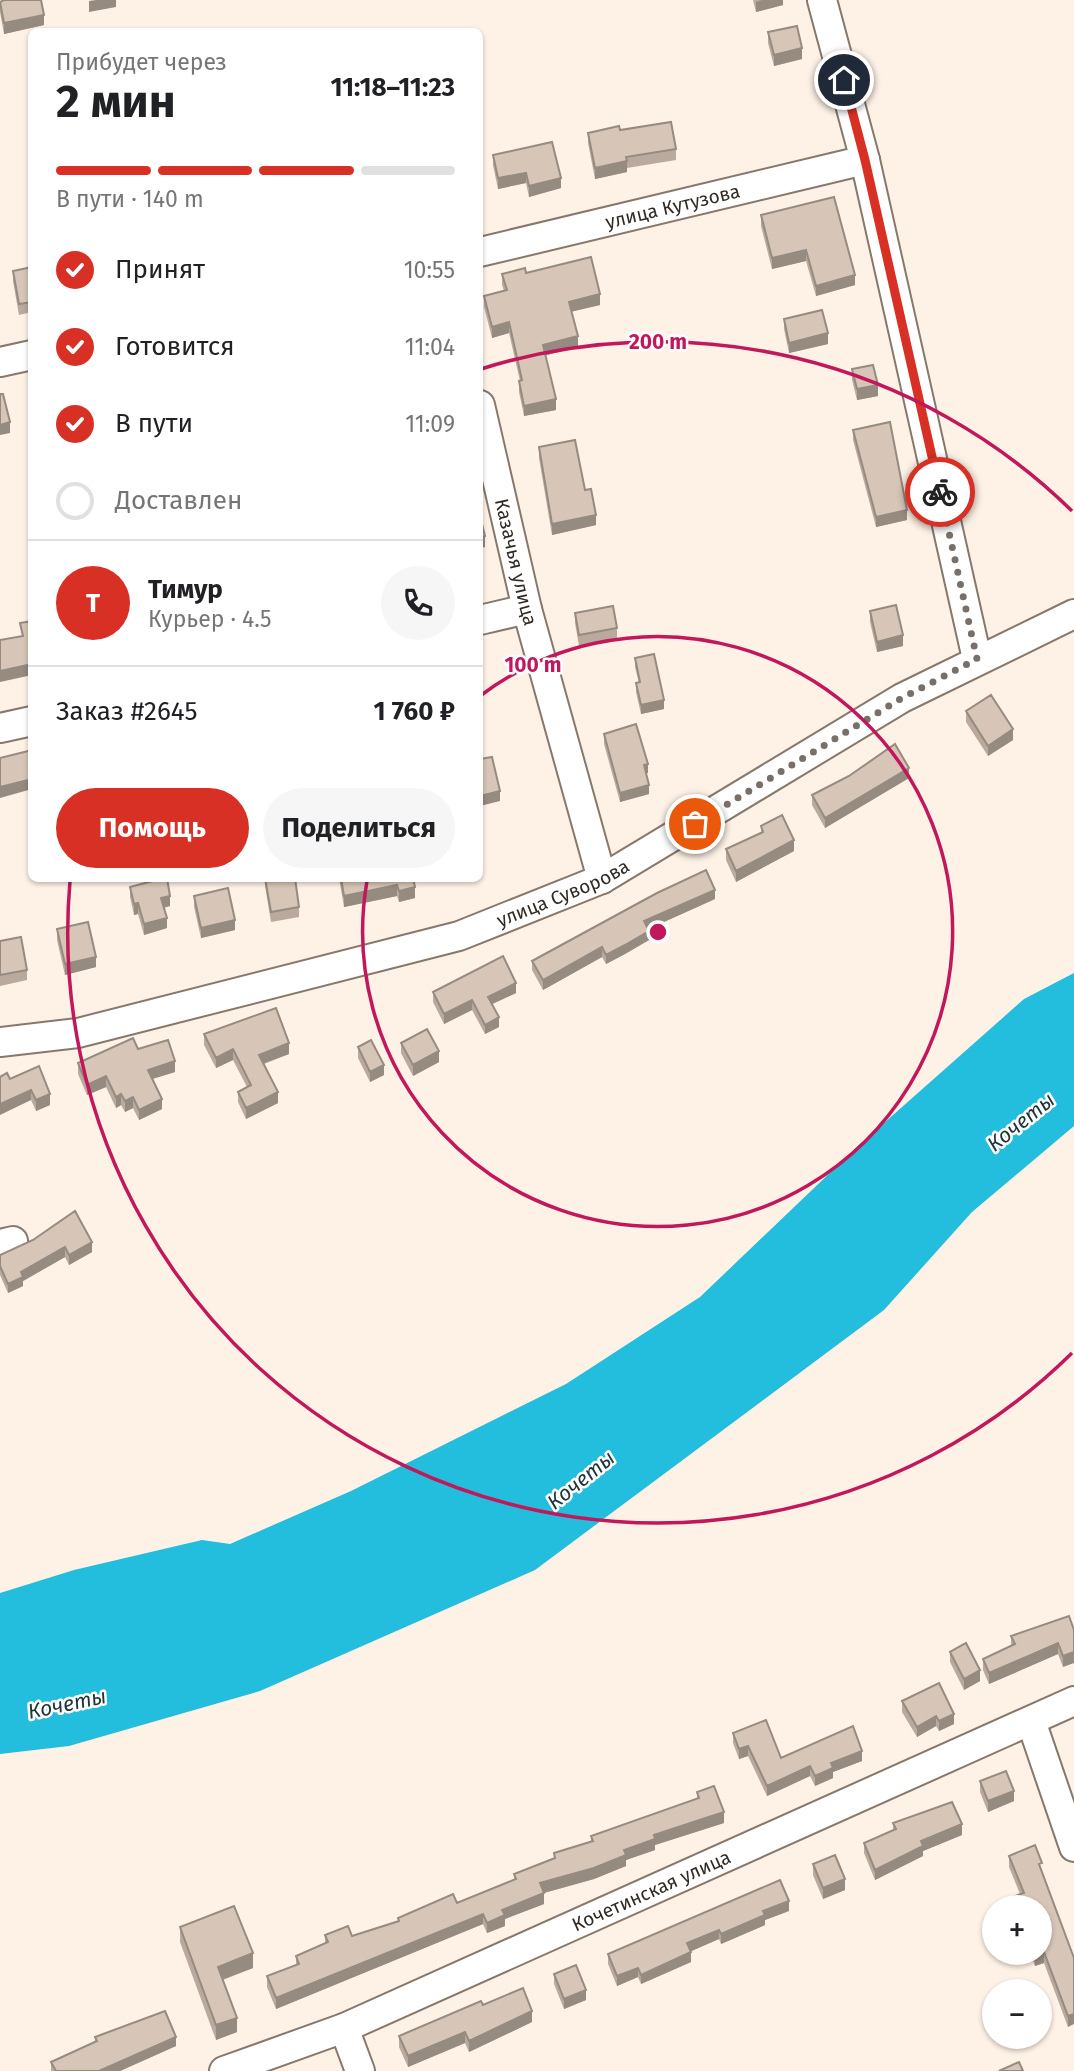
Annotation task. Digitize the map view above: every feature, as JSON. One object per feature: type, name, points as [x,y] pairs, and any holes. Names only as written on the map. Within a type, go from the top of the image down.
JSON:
[{"type":"street","points":[[822,0],[865,160],[977,659]]},
{"type":"street","name":"улица Кутузова","points":[[483,251],[865,160]]},
{"type":"street","points":[[0,362],[28,356]]},
{"type":"street","name":"Казачья улица","points":[[483,418],[527,609],[602,879]]},
{"type":"street","points":[[483,619],[527,609]]},
{"type":"street","name":"улица Суворова","points":[[0,1042],[78,1033],[459,936],[602,879],[902,698],[977,659],[1074,614]]},
{"type":"street","points":[[0,729],[28,722]]},
{"type":"street","name":"Кочетинская улица","points":[[224,2071],[345,2028],[1074,1701]]},
{"type":"street","points":[[1031,1721],[1074,1847]]},
{"type":"street","points":[[345,2028],[360,2071]]},
{"type":"water","name":"Кочеты","points":[[1074,973],[1074,1126],[972,1212],[884,1310],[535,1570],[260,1691],[69,1746],[0,1754],[0,1593],[74,1570],[202,1540],[230,1544],[351,1491],[566,1384],[700,1297],[858,1146],[1024,999]]},
{"type":"building","points":[[41,0],[44,15],[4,23],[0,2]]},
{"type":"building","points":[[797,26],[802,48],[774,55],[768,32]]},
{"type":"building","points":[[671,122],[676,149],[626,157],[627,161],[595,168],[588,133],[619,126],[620,130]]},
{"type":"building","points":[[552,142],[561,178],[529,186],[526,173],[498,178],[493,155]]},
{"type":"building","points":[[834,197],[855,275],[816,286],[806,250],[772,258],[761,215]]},
{"type":"building","points":[[591,257],[600,294],[569,302],[578,336],[543,345],[556,399],[524,406],[519,381],[522,380],[509,322],[492,327],[484,296],[507,290],[502,274],[525,268],[526,273]]},
{"type":"building","points":[[28,268],[28,303],[19,304],[13,271]]},
{"type":"building","points":[[822,310],[828,333],[789,343],[784,319]]},
{"type":"building","points":[[873,365],[878,385],[857,389],[852,369]]},
{"type":"building","points":[[0,394],[3,394],[10,422],[0,425]]},
{"type":"building","points":[[890,422],[907,510],[876,517],[853,430]]},
{"type":"building","points":[[575,440],[585,490],[591,489],[596,515],[552,524],[539,447]]},
{"type":"building","points":[[896,605],[903,635],[877,642],[870,611]]},
{"type":"building","points":[[613,606],[617,628],[579,635],[575,613]]},
{"type":"building","points":[[28,622],[28,665],[0,671],[0,640],[23,636],[20,623]]},
{"type":"building","points":[[654,654],[664,700],[641,705],[636,683],[640,682],[635,658]]},
{"type":"building","points":[[991,695],[1013,729],[988,746],[966,711]]},
{"type":"building","points":[[636,724],[648,764],[644,765],[649,785],[620,793],[604,734]]},
{"type":"building","points":[[895,744],[909,768],[825,818],[812,795],[849,776]]},
{"type":"building","points":[[28,751],[28,780],[0,787],[0,758]]},
{"type":"building","points":[[492,757],[500,791],[483,795],[483,758]]},
{"type":"building","points":[[782,815],[794,840],[736,871],[726,849],[763,832],[761,826]]},
{"type":"building","points":[[706,870],[715,890],[644,921],[649,931],[606,955],[602,947],[543,980],[532,961],[657,893]]},
{"type":"building","points":[[149,882],[168,882],[170,896],[161,898],[167,918],[144,924],[138,903],[134,904],[130,887]]},
{"type":"building","points":[[266,882],[296,882],[299,907],[271,912]]},
{"type":"building","points":[[342,882],[414,882],[415,887],[399,891],[397,885],[344,896]]},
{"type":"building","points":[[228,888],[235,920],[201,928],[194,896]]},
{"type":"building","points":[[88,922],[96,957],[65,964],[57,929]]},
{"type":"building","points":[[21,937],[27,970],[0,975],[0,941]]},
{"type":"building","points":[[503,956],[516,983],[488,997],[499,1017],[485,1025],[472,1000],[444,1014],[433,992]]},
{"type":"building","points":[[276,1008],[289,1043],[259,1055],[278,1092],[246,1108],[238,1092],[251,1085],[233,1049],[216,1058],[204,1034]]},
{"type":"building","points":[[427,1029],[439,1051],[413,1065],[401,1043]]},
{"type":"building","points":[[133,1038],[138,1049],[168,1040],[175,1061],[148,1070],[162,1099],[139,1110],[133,1097],[125,1101],[121,1094],[116,1097],[106,1076],[87,1085],[78,1063]]},
{"type":"building","points":[[371,1040],[384,1065],[370,1072],[358,1047]]},
{"type":"building","points":[[39,1066],[50,1094],[36,1100],[31,1090],[0,1104],[0,1077],[7,1073],[10,1079]]},
{"type":"building","points":[[75,1211],[92,1242],[69,1255],[65,1247],[21,1272],[23,1277],[8,1284],[0,1266],[0,1255],[33,1240]]},
{"type":"building","points":[[1069,1616],[1074,1630],[1074,1652],[1063,1656],[1058,1643],[989,1673],[983,1659],[1015,1644],[1011,1636]]},
{"type":"building","points":[[966,1643],[980,1670],[964,1679],[950,1652]]},
{"type":"building","points":[[939,1683],[954,1714],[939,1721],[936,1716],[917,1727],[902,1701]]},
{"type":"building","points":[[766,1720],[781,1758],[853,1726],[862,1751],[831,1763],[833,1768],[815,1776],[810,1766],[767,1786],[748,1746],[739,1749],[733,1733]]},
{"type":"building","points":[[1006,1771],[1014,1791],[988,1801],[980,1781]]},
{"type":"building","points":[[714,1786],[724,1812],[654,1835],[655,1839],[624,1850],[626,1855],[594,1868],[540,1883],[544,1893],[502,1910],[505,1915],[487,1923],[483,1914],[276,1998],[267,1976],[299,1964],[296,1956],[328,1942],[325,1935],[348,1926],[352,1936],[399,1921],[398,1918],[453,1894],[457,1903],[516,1879],[514,1874],[555,1858],[554,1853],[593,1841],[591,1836],[699,1798],[697,1792]]},
{"type":"building","points":[[952,1802],[962,1824],[921,1841],[923,1846],[875,1870],[864,1843],[896,1829],[893,1823]]},
{"type":"building","points":[[1035,1845],[1051,1895],[1018,1895],[1024,1893],[1009,1856]]},
{"type":"building","points":[[835,1855],[845,1879],[823,1888],[813,1864]]},
{"type":"building","points":[[780,1880],[789,1901],[763,1911],[765,1915],[721,1934],[719,1930],[687,1943],[691,1952],[641,1975],[638,1968],[617,1976],[608,1954]]},
{"type":"building","points":[[1052,1899],[1074,1958],[1074,2014],[1068,2016],[1049,1965],[1052,1965]]},
{"type":"building","points":[[234,1906],[253,1953],[218,1967],[237,2018],[216,2025],[180,1927]]},
{"type":"building","points":[[576,1965],[586,1990],[564,1999],[554,1974]]},
{"type":"building","points":[[523,1988],[532,2011],[469,2041],[465,2032],[408,2056],[399,2036],[481,2001],[483,2005]]},
{"type":"building","points":[[165,2011],[176,2037],[99,2071],[56,2071],[51,2062],[97,2041],[95,2037]]},
{"type":"building","points":[[1019,2062],[1023,2071],[999,2071]]},
{"type":"way so far","points":[[695,824],[902,698],[977,659],[940,492]]},
{"type":"route","points":[[844,80],[865,160],[940,492]]}]
